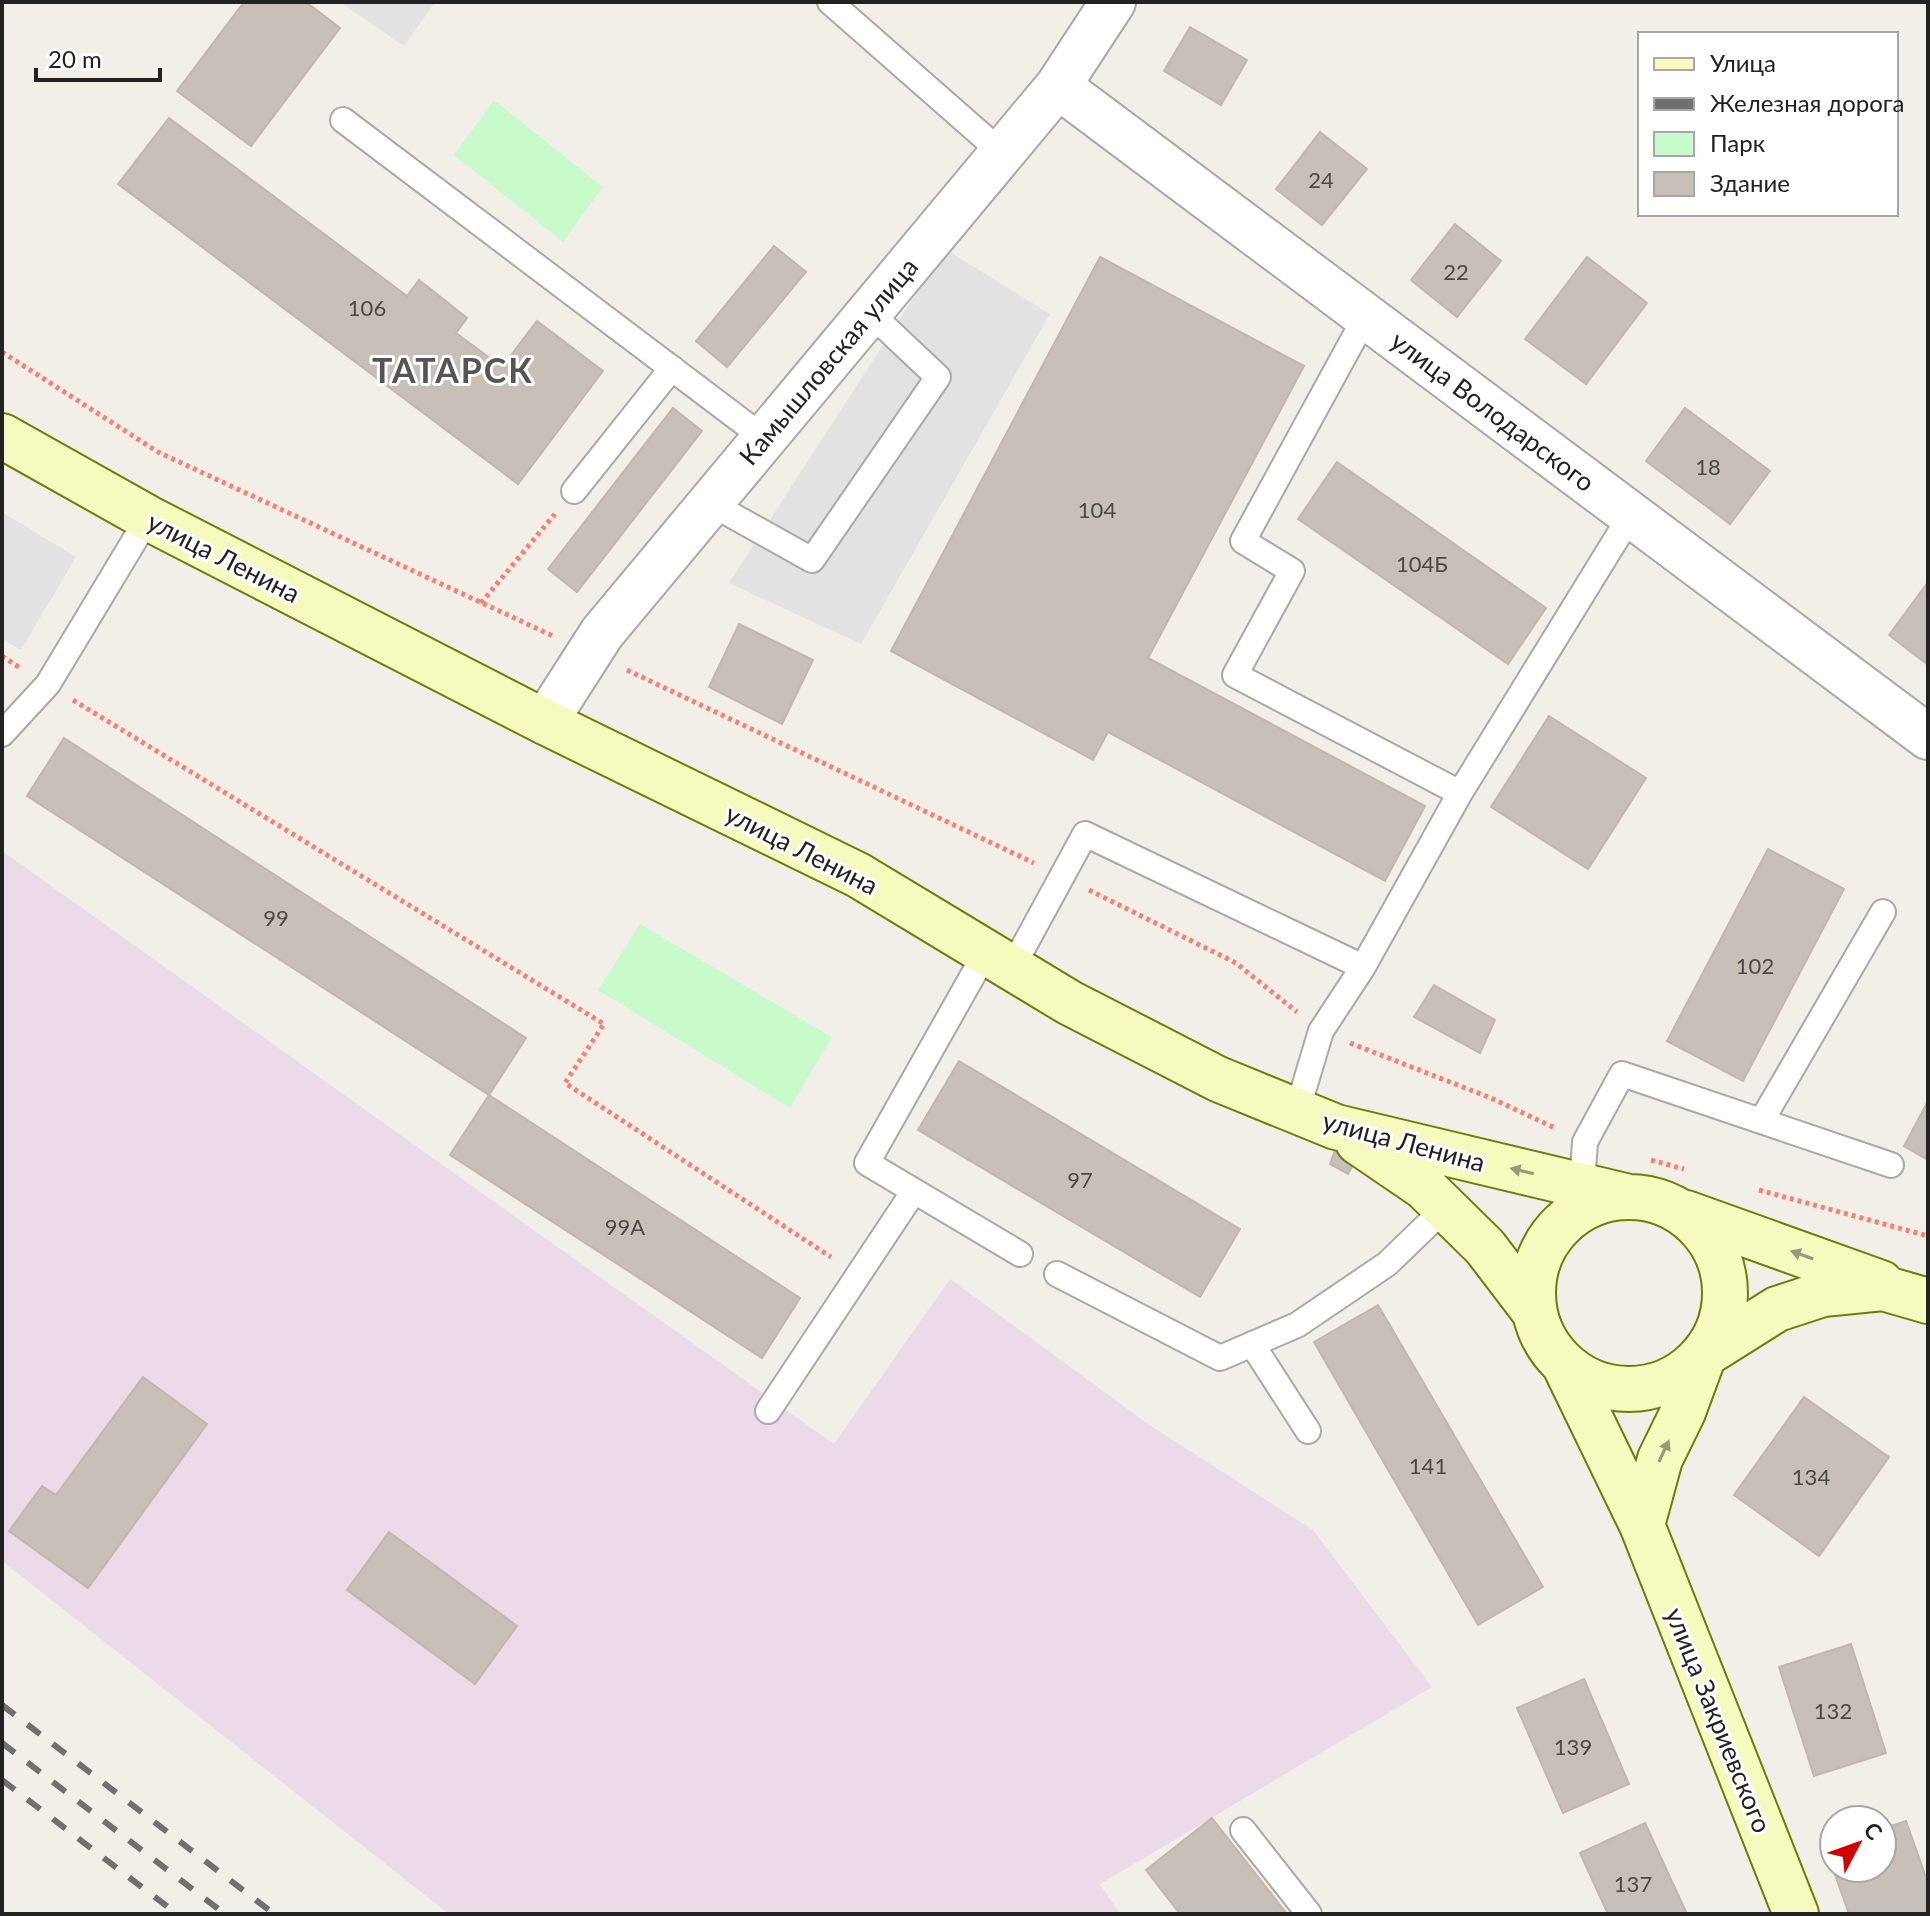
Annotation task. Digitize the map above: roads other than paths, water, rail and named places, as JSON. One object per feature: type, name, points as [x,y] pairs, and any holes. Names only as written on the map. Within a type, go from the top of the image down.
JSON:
[{"type":"main road","name":"улица Ленина","points":[[2,436],[148,518],[545,722],[858,875],[1070,1003],[1218,1079],[1317,1119],[1625,1196],[1655,1199],[1686,1192],[1928,1301]]},
{"type":"main road","points":[[1317,1119],[1424,1187],[1485,1247],[1533,1310]]},
{"type":"main road","name":"улица Ленина","points":[[1625,1196],[1593,1203],[1565,1220],[1544,1246],[1533,1277],[1533,1310],[1544,1341],[1565,1366],[1591,1382],[1621,1389],[1652,1387],[1680,1375],[1704,1355],[1720,1327],[1726,1295],[1721,1263],[1686,1192]]},
{"type":"main road","points":[[1642,1525],[1660,1459],[1683,1412],[1704,1355],[1777,1309],[1823,1294],[1883,1288],[1928,1301]]},
{"type":"main road","name":"улица Закриевского","points":[[1565,1366],[1642,1525],[1796,1914]]},
{"type":"street","name":"Камышловская улица","points":[[545,722],[602,633],[1058,86],[1113,2]]},
{"type":"street","name":"улица Володарского","points":[[1058,86],[1928,737]]},
{"type":"lane","points":[[830,2],[1002,153]]},
{"type":"lane","points":[[343,120],[764,438]]},
{"type":"lane","points":[[710,503],[812,560],[938,377],[869,312]]},
{"type":"lane","points":[[1366,316],[1243,541],[1292,571],[1235,675],[1460,793]]},
{"type":"lane","points":[[574,491],[672,368]]},
{"type":"lane","points":[[1317,1119],[1321,1031],[1363,967],[1460,793],[1631,515]]},
{"type":"lane","points":[[2,734],[48,684],[148,518]]},
{"type":"lane","points":[[1020,1254],[867,1163],[999,960],[1062,876],[1085,834],[1363,967]]},
{"type":"lane","points":[[1762,1120],[1883,912]]},
{"type":"lane","points":[[1582,1185],[1585,1142],[1622,1074],[1891,1165]]},
{"type":"lane","points":[[768,1411],[914,1191]]},
{"type":"lane","points":[[1057,1274],[1220,1358],[1297,1325],[1387,1264],[1445,1208]]},
{"type":"lane","points":[[1252,1344],[1308,1431]]},
{"type":"lane","points":[[1243,1830],[1309,1914]]},
{"type":"railway","points":[[2,1705],[274,1914]]},
{"type":"railway","points":[[2,1743],[225,1914]]},
{"type":"railway","points":[[2,1780],[177,1914]]},
{"type":"district","name":"ТАТАРСК","points":[[453,369]]}]
